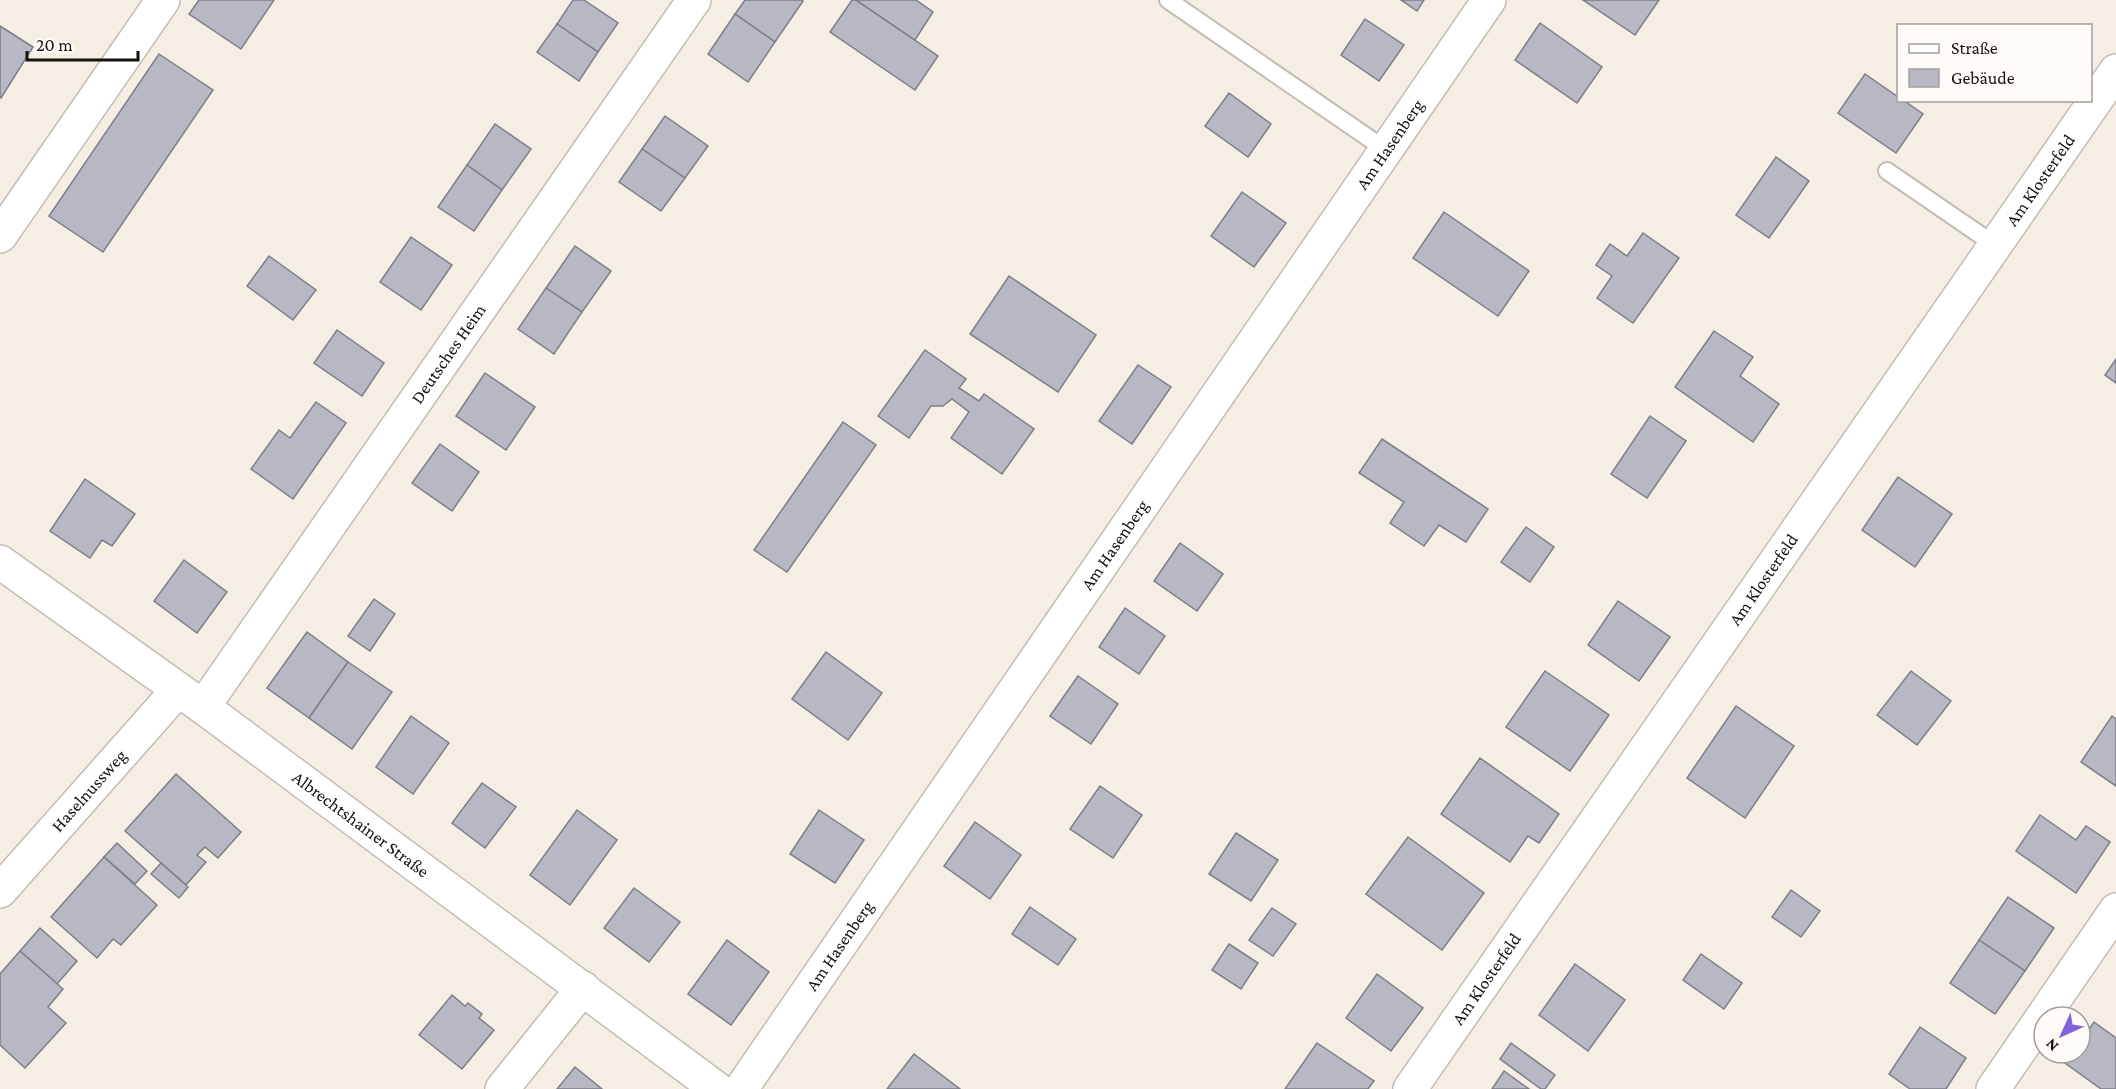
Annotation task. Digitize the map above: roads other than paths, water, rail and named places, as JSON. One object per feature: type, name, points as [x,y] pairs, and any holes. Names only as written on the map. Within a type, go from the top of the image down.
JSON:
[{"type":"street","points":[[0,236],[163,0]]},
{"type":"street","name":"Deutsches Heim","points":[[191,699],[694,0]]},
{"type":"street","name":"Am Hasenberg","points":[[741,1089],[1489,0]]},
{"type":"street","name":"Am Klosterfeld","points":[[1410,1089],[2116,71]]},
{"type":"street","name":"Albrechtshainer Straße","points":[[0,562],[191,699],[717,1089]]},
{"type":"street","name":"Haselnussweg","points":[[0,891],[191,699]]},
{"type":"street","points":[[1993,1089],[2116,909]]},
{"type":"street","points":[[502,1089],[583,988]]},
{"type":"lane","points":[[1168,0],[1386,150]]},
{"type":"lane","points":[[1887,171],[1995,245]]}]
